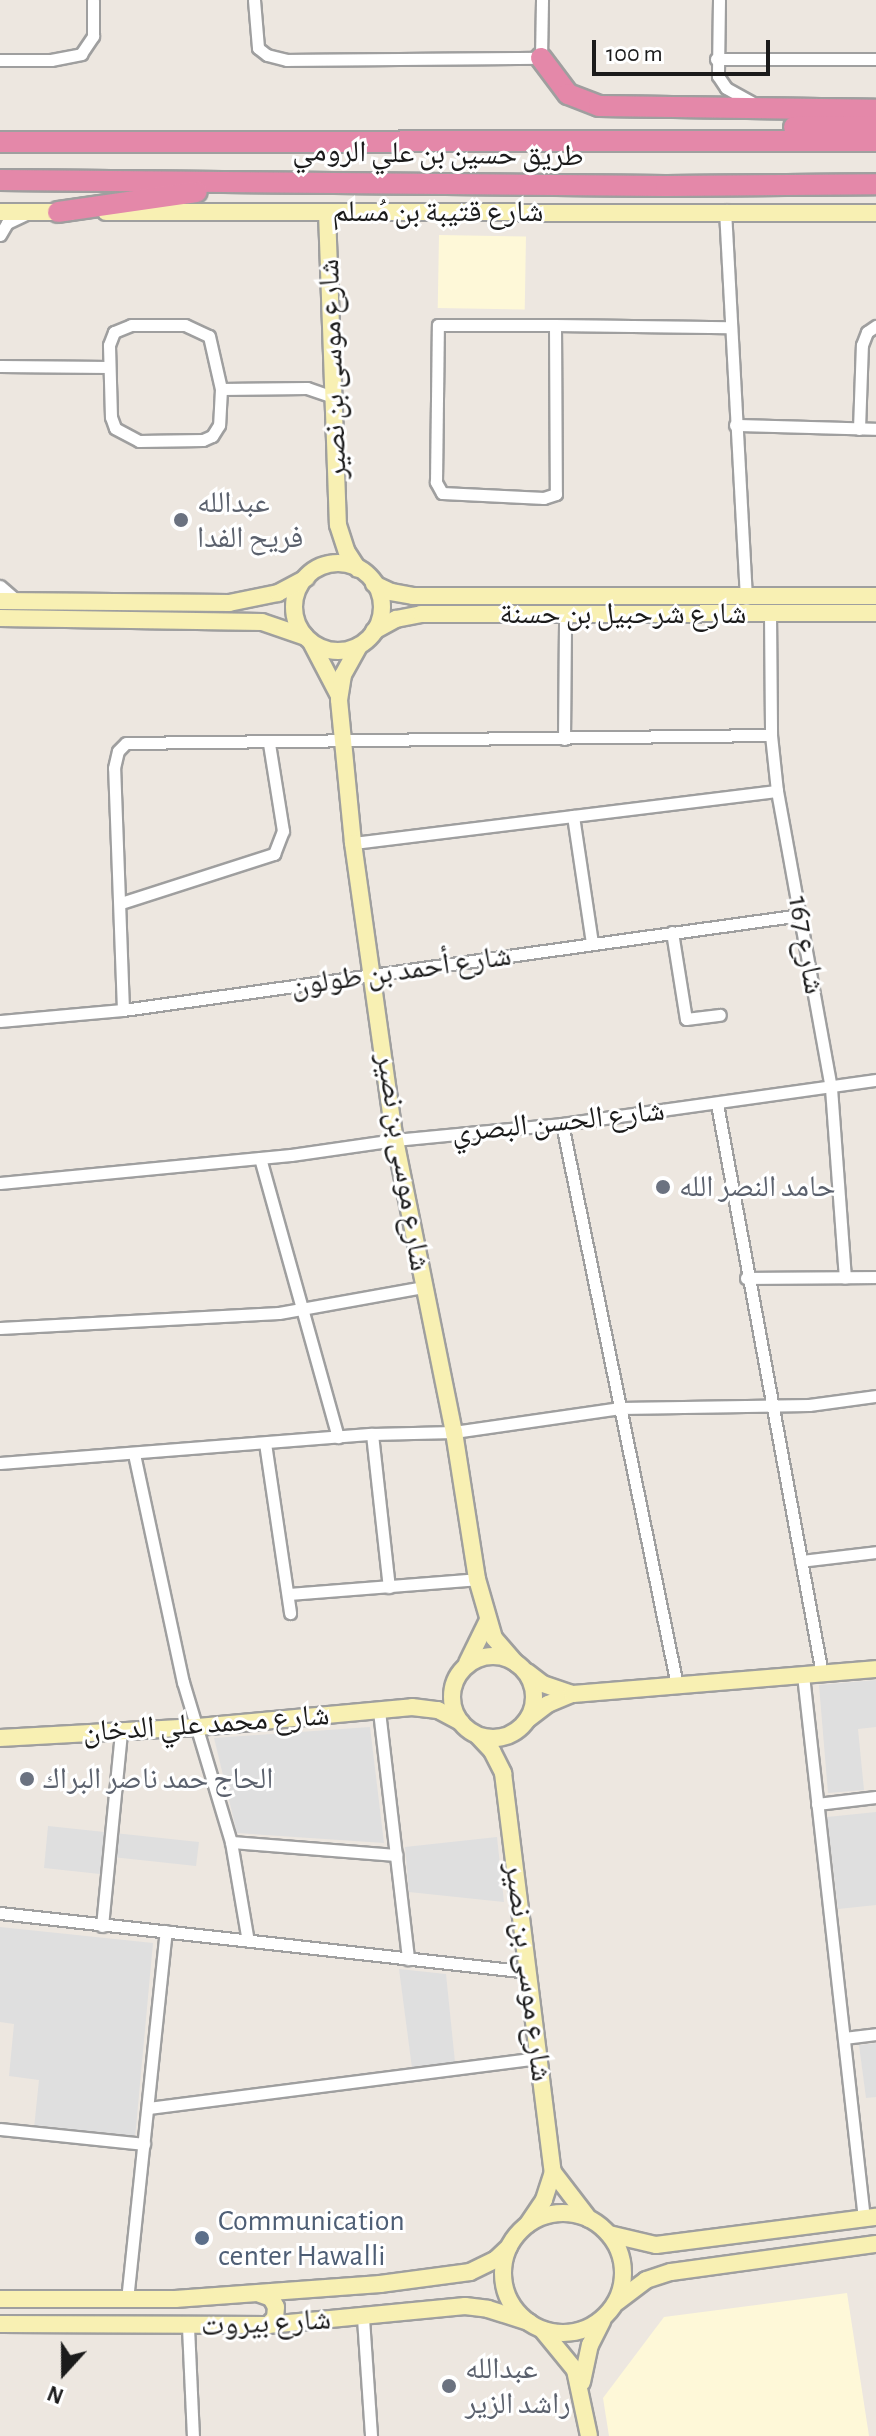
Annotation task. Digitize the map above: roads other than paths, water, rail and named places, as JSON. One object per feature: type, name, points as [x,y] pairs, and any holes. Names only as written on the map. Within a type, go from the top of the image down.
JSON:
[{"type":"highway","points":[[541,58],[568,94],[583,102],[876,110]]},
{"type":"highway","points":[[658,139],[719,131],[876,126]]},
{"type":"highway","name":"طريق حسين بن علي الرومي","points":[[0,142],[876,141]]},
{"type":"highway","name":"طريق حسين بن علي الرومي","points":[[0,180],[666,186],[876,184]]},
{"type":"highway","points":[[58,212],[259,182]]},
{"type":"highway","points":[[666,186],[876,195]]},
{"type":"street","points":[[0,60],[51,60],[81,54],[93,36],[93,0]]},
{"type":"street","points":[[254,0],[256,43],[267,55],[280,59],[541,58],[542,0]]},
{"type":"street","points":[[719,0],[718,76],[726,88],[742,99],[767,108]]},
{"type":"street","points":[[716,59],[876,59]]},
{"type":"street","points":[[725,210],[746,598]]},
{"type":"street","name":"شارع قتيبة بن مُسلم","points":[[0,212],[725,210],[876,213]]},
{"type":"street","points":[[0,235],[7,223],[31,212]]},
{"type":"street","name":"شارع موسى بن نصير","points":[[327,212],[338,525],[344,545],[358,569]]},
{"type":"street","points":[[555,325],[556,494],[544,498],[451,496],[439,489],[438,325],[555,325],[729,327]]},
{"type":"street","points":[[859,429],[862,345],[867,332],[876,326]]},
{"type":"street","points":[[124,327],[196,327],[209,336],[214,347],[221,389],[219,425],[212,436],[203,440],[139,441],[115,428],[109,340],[124,327]]},
{"type":"street","points":[[0,366],[109,367]]},
{"type":"street","points":[[221,389],[307,388],[333,397]]},
{"type":"street","points":[[735,425],[876,429]]},
{"type":"street","name":"شارع موسى بن نصير","points":[[308,575],[330,552],[338,525]]},
{"type":"street","points":[[0,601],[229,603],[278,593],[330,564],[358,569],[374,584],[381,611],[374,631],[359,646],[338,651],[262,622],[0,618]]},
{"type":"street","points":[[308,575],[298,590],[294,611],[308,640]]},
{"type":"street","name":"شارع شرحبيل بن حسنة","points":[[374,584],[391,592],[413,596],[876,596]]},
{"type":"street","points":[[0,586],[18,602]]},
{"type":"street","name":"شارع 167","points":[[770,613],[771,735],[777,791],[831,1088],[845,1277]]},
{"type":"street","name":"شارع شرحبيل بن حسنة","points":[[374,631],[396,619],[421,614],[876,613]]},
{"type":"street","points":[[564,739],[565,614]]},
{"type":"street","name":"شارع موسى بن نصير","points":[[308,640],[326,666],[339,700]]},
{"type":"street","name":"شارع موسى بن نصير","points":[[359,646],[343,675],[339,700],[353,843],[395,1140],[454,1432],[477,1579],[487,1622],[500,1646],[520,1667]]},
{"type":"street","points":[[123,1010],[114,768],[122,747],[140,741],[269,744],[771,735]]},
{"type":"street","points":[[121,903],[266,860],[278,850],[283,831],[269,744]]},
{"type":"street","points":[[353,843],[777,791]]},
{"type":"street","points":[[573,816],[592,943]]},
{"type":"street","name":"شارع أحمد بن طولون","points":[[0,1021],[123,1010],[801,915]]},
{"type":"street","points":[[672,932],[686,1019],[720,1015]]},
{"type":"street","name":"شارع الحسن البصري","points":[[0,1183],[562,1124],[876,1080]]},
{"type":"street","points":[[717,1104],[746,1278],[773,1404],[822,1674]]},
{"type":"street","points":[[562,1124],[677,1685]]},
{"type":"street","points":[[260,1158],[338,1437]]},
{"type":"street","points":[[746,1278],[876,1277]]},
{"type":"street","points":[[0,1328],[303,1310],[423,1287]]},
{"type":"street","points":[[0,1463],[372,1434],[454,1432],[620,1408],[809,1405],[876,1396]]},
{"type":"street","points":[[372,1434],[389,1587]]},
{"type":"street","points":[[265,1443],[290,1613]]},
{"type":"street","points":[[134,1454],[183,1682],[231,1842],[248,1941]]},
{"type":"street","points":[[801,1561],[876,1552]]},
{"type":"street","points":[[288,1594],[477,1579]]},
{"type":"street","points":[[487,1622],[476,1651],[458,1676],[453,1706],[461,1722],[478,1736],[506,1736],[548,1704],[572,1694],[876,1669]]},
{"type":"street","points":[[458,1676],[470,1662],[493,1656],[520,1667],[543,1684],[572,1694]]},
{"type":"street","points":[[520,1667],[534,1694],[524,1724]]},
{"type":"street","points":[[608,2233],[656,2245],[870,2218],[844,2038],[803,1675]]},
{"type":"street","name":"شارع محمد علي الدخان","points":[[412,1707],[458,1676]]},
{"type":"street","name":"شارع محمد علي الدخان","points":[[0,1738],[198,1727],[412,1707],[438,1710],[461,1722]]},
{"type":"street","points":[[379,1711],[408,1959]]},
{"type":"street","name":"شارع موسى بن نصير","points":[[503,1773],[509,1747],[524,1724]]},
{"type":"street","points":[[102,1926],[121,1731]]},
{"type":"street","name":"شارع موسى بن نصير","points":[[478,1736],[492,1751],[503,1773],[553,2172],[544,2200],[528,2224]]},
{"type":"street","points":[[817,1804],[876,1797]]},
{"type":"street","points":[[231,1842],[396,1855]]},
{"type":"street","points":[[0,1913],[529,1972]]},
{"type":"street","points":[[127,2300],[166,1931]]},
{"type":"street","points":[[844,2038],[876,2034]]},
{"type":"street","points":[[148,2108],[539,2058]]},
{"type":"street","points":[[0,2129],[144,2144]]},
{"type":"street","points":[[553,2172],[589,2219],[608,2233],[619,2251],[624,2272],[616,2303]]},
{"type":"street","points":[[589,2219],[558,2213],[528,2224],[509,2247],[504,2282],[512,2305],[571,2362],[582,2392],[589,2436]]},
{"type":"street","points":[[743,2262],[738,2252],[743,2244],[812,2234],[844,2222]]},
{"type":"street","points":[[582,2392],[586,2357],[603,2318],[616,2303],[653,2277],[876,2244]]},
{"type":"street","name":"شارع بيروت","points":[[0,2299],[127,2300],[260,2294],[454,2276],[480,2269],[509,2247]]},
{"type":"street","points":[[309,2290],[299,2300],[298,2307],[305,2320],[312,2322]]},
{"type":"street","points":[[260,2294],[271,2298],[276,2307],[275,2318],[268,2325]]},
{"type":"street","name":"شارع بيروت","points":[[0,2324],[268,2325],[465,2306],[500,2312],[534,2326]]},
{"type":"street","points":[[363,2318],[371,2436]]},
{"type":"street","points":[[534,2326],[567,2333],[580,2331],[603,2318]]},
{"type":"street","points":[[188,2327],[193,2436]]},
{"type":"place","name":"عبدالله فريح الفدا","points":[[181,520]]},
{"type":"place","name":"حامد النصر الله","points":[[663,1187]]},
{"type":"place","name":"الحاج حمد ناصر البراك","points":[[27,1779]]},
{"type":"place","name":"Communication center Hawalli","points":[[202,2238]]},
{"type":"place","name":"عبدالله راشد الزير","points":[[449,2386]]}]
